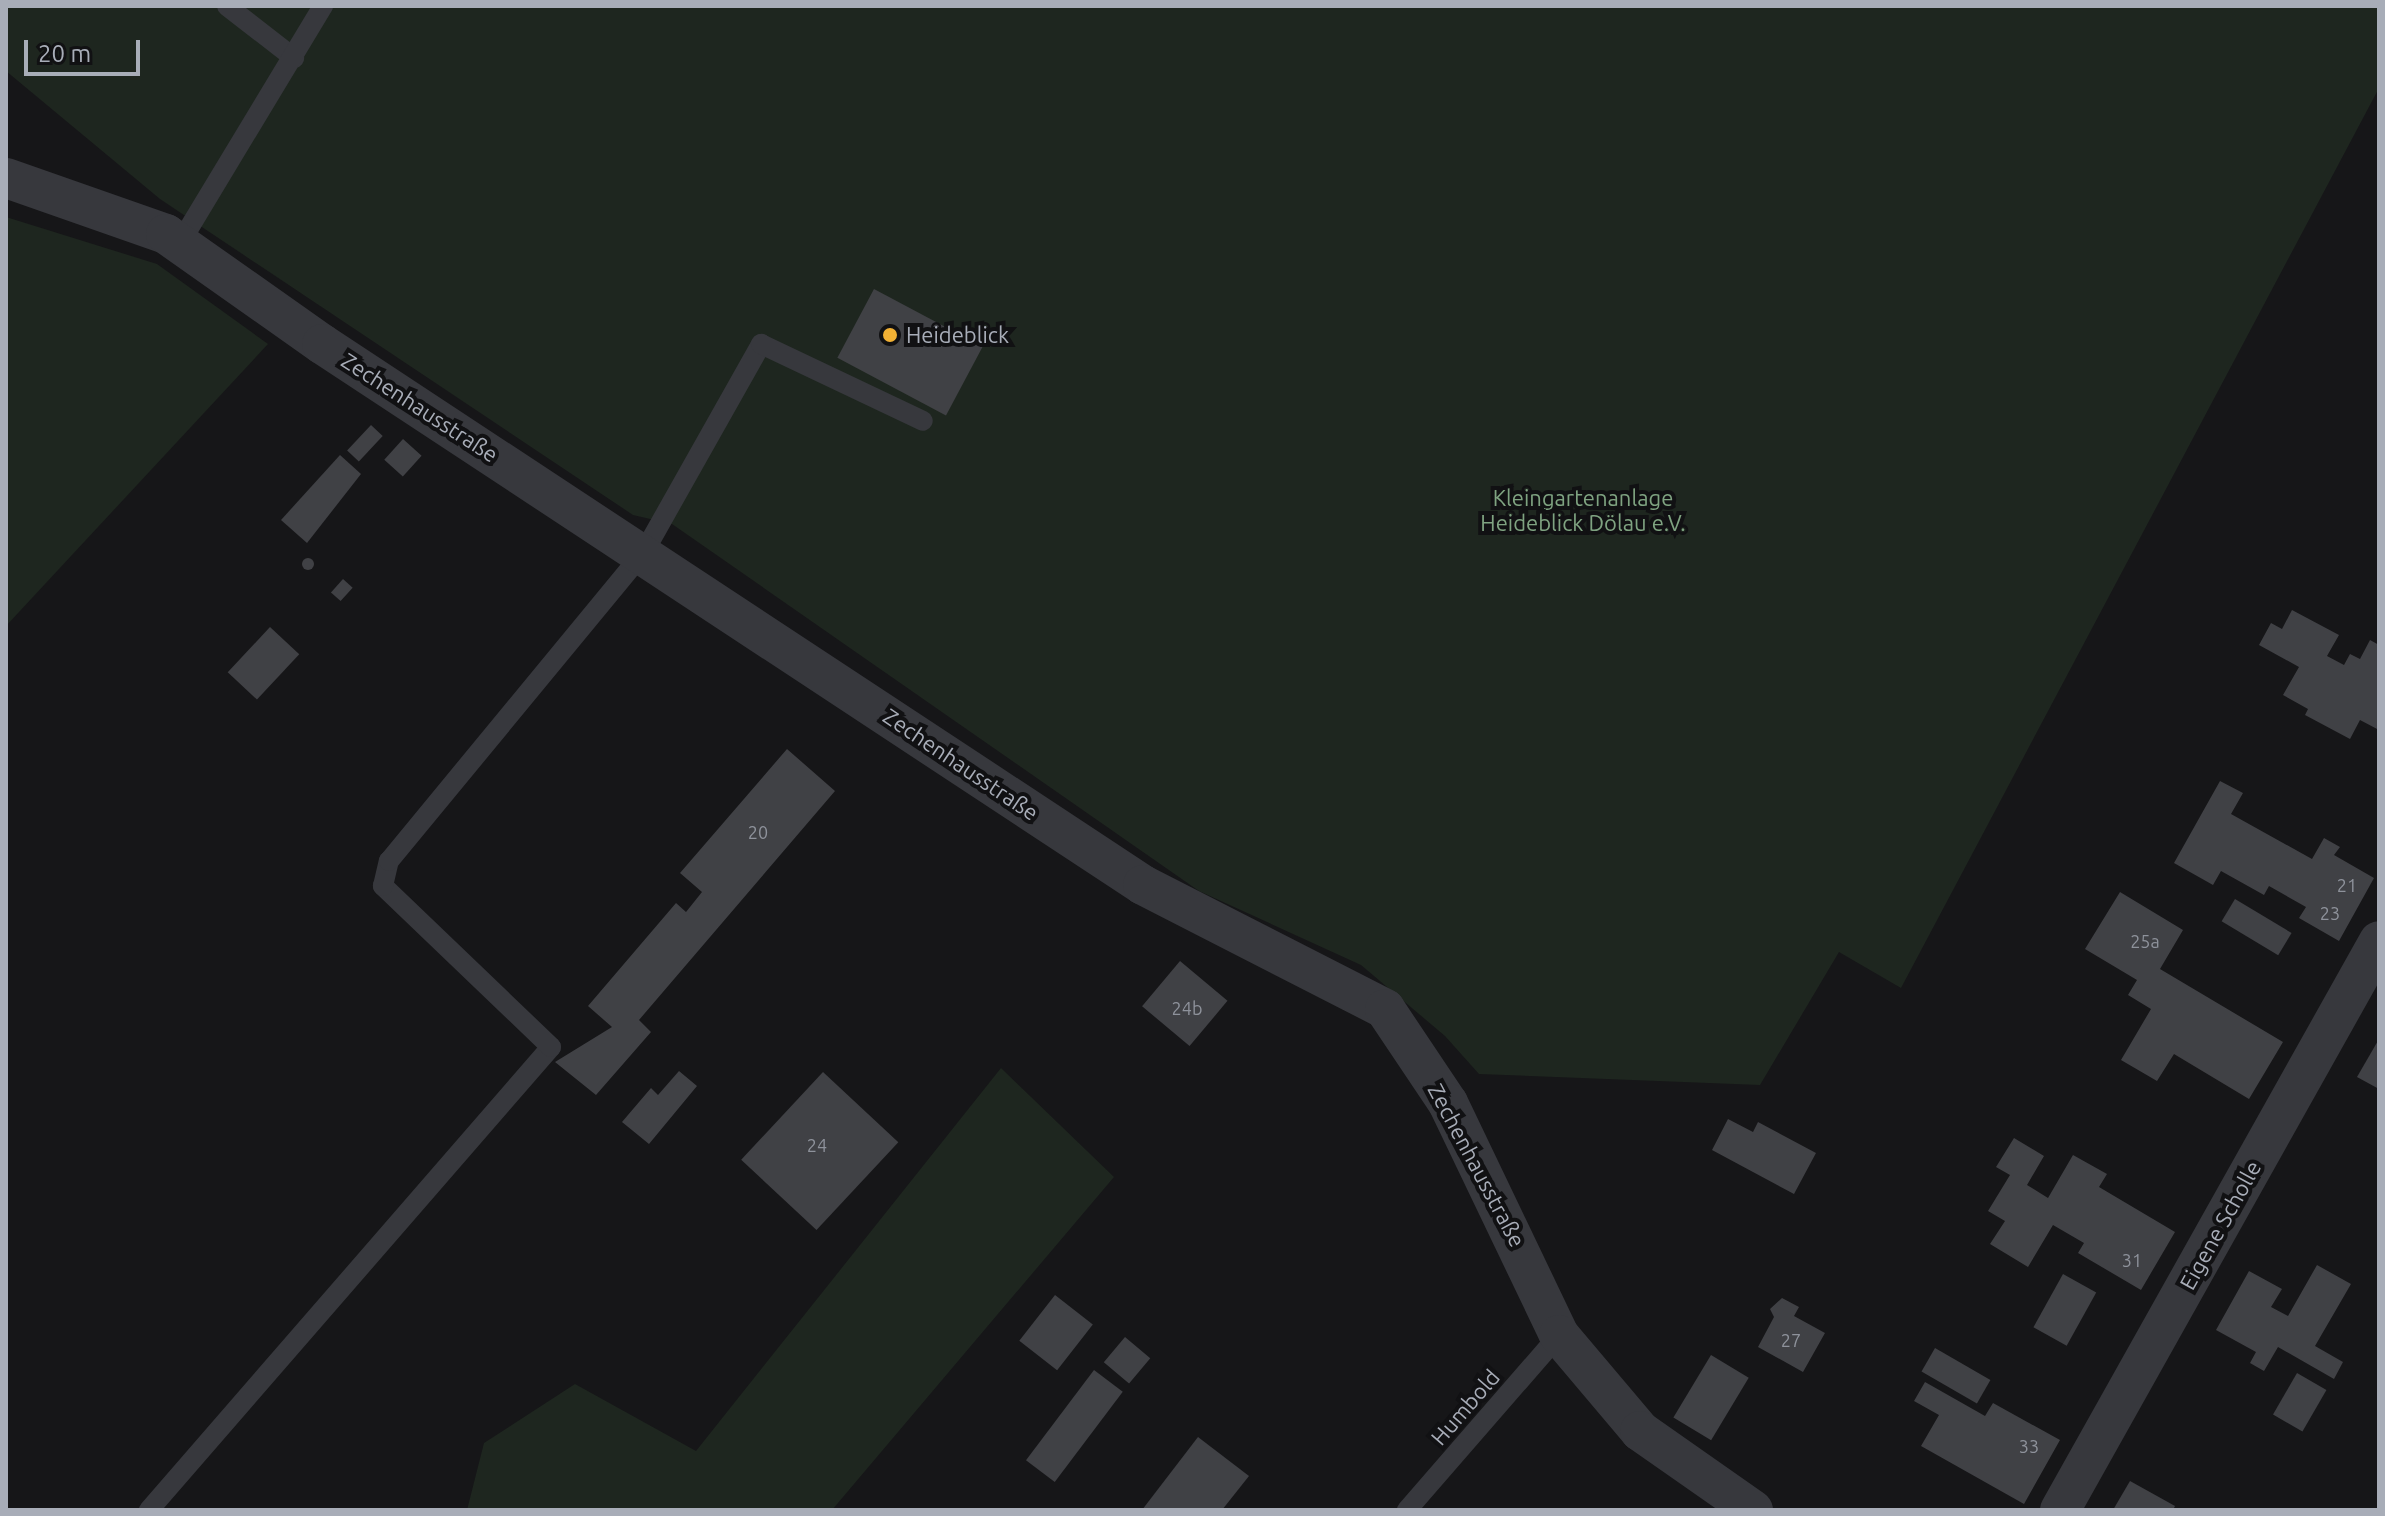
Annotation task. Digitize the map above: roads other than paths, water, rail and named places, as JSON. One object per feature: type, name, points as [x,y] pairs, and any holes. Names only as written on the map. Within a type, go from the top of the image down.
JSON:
[{"type":"street","name":"Zechenhausstraße","points":[[6,178],[166,234],[322,344],[644,552],[1143,885],[1385,1009],[1448,1103],[1559,1335],[1640,1431],[1753,1510]]},
{"type":"street","name":"Eigene Scholle","points":[[2060,1510],[2379,941]]},
{"type":"lane","points":[[227,6],[294,58]]},
{"type":"lane","points":[[180,243],[323,6]]},
{"type":"lane","points":[[149,1510],[551,1047],[383,886],[389,861],[644,552],[761,344],[923,421]]},
{"type":"lane","name":"Humbold","points":[[1407,1510],[1559,1335]]},
{"type":"place","name":"Heideblick","points":[[890,335]]},
{"type":"park label","name":"Kleingartenanlage Heideblick Dölau e.V.","points":[[1583,510]]}]
